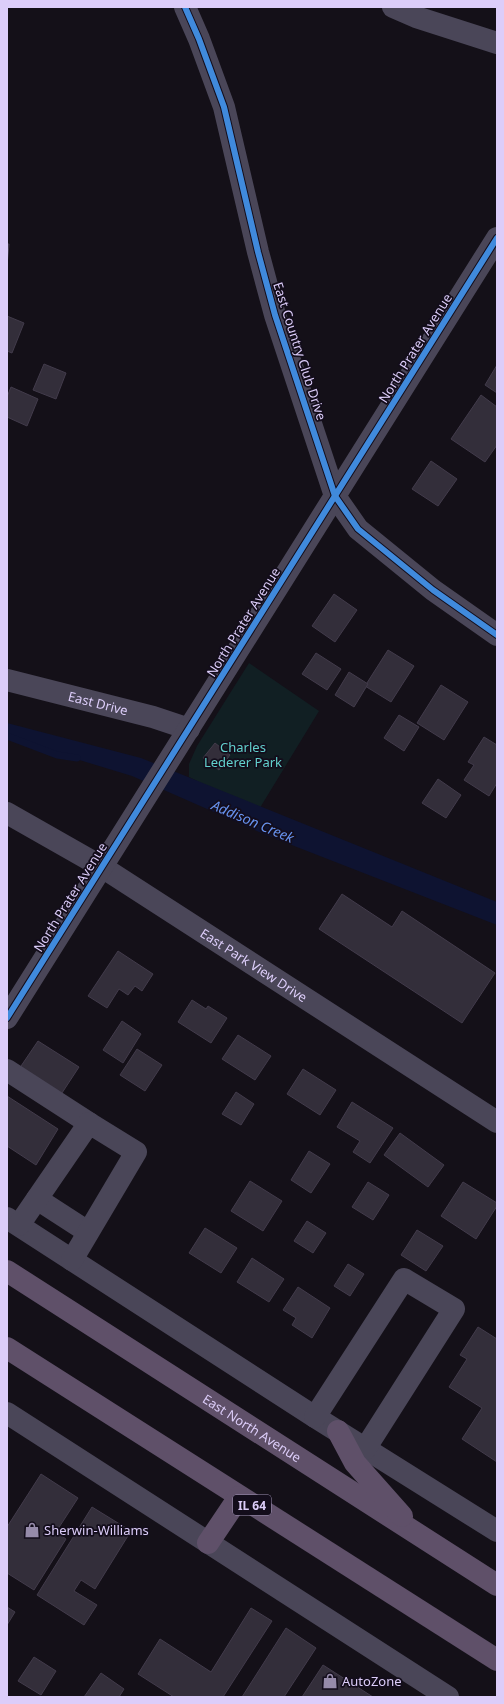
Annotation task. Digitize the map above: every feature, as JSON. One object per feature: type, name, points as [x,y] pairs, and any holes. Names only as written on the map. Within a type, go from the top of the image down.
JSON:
[{"type":"main road","name":"East North Avenue","points":[[7,1271],[497,1585]]},
{"type":"main road","name":"IL 64","points":[[7,1348],[497,1660]]},
{"type":"main road","points":[[338,1431],[355,1463],[420,1536]]},
{"type":"main road","points":[[208,1543],[239,1497]]},
{"type":"street","name":"East Country Club Drive","points":[[185,7],[199,39],[224,107],[258,252],[275,315],[335,496],[358,529],[434,590],[497,635]]},
{"type":"street","points":[[393,7],[416,17],[497,43]]},
{"type":"street","name":"North Prater Avenue","points":[[7,1018],[497,238]]},
{"type":"street","name":"East Drive","points":[[7,680],[153,717],[189,729]]},
{"type":"street","name":"East Park View Drive","points":[[7,813],[102,867],[497,1122]]},
{"type":"street","points":[[7,1070],[136,1152],[72,1260]]},
{"type":"street","points":[[89,1123],[37,1199],[13,1222],[365,1449],[496,1529]]},
{"type":"street","points":[[37,1199],[88,1232]]},
{"type":"street","points":[[315,1417],[404,1278],[454,1309],[365,1449]]},
{"type":"street","points":[[7,1413],[448,1697]]},
{"type":"green space","name":"Charles Lederer Park","points":[[249,663],[319,711],[258,811],[189,777],[189,764],[197,746]]},
{"type":"water","points":[[7,723],[141,758],[497,902],[497,925],[266,835],[132,776],[7,738]]},
{"type":"building","points":[[7,244],[9,244],[7,266]]},
{"type":"building","points":[[7,316],[24,323],[12,353],[7,351]]},
{"type":"building","points":[[44,364],[66,373],[56,399],[33,390]]},
{"type":"building","points":[[497,365],[497,393],[485,385]]},
{"type":"building","points":[[11,387],[38,399],[27,426],[7,417],[7,397]]},
{"type":"building","points":[[481,395],[497,407],[497,445],[485,462],[451,439]]},
{"type":"building","points":[[431,461],[457,479],[438,506],[412,489]]},
{"type":"building","points":[[334,594],[357,610],[335,642],[312,626]]},
{"type":"building","points":[[388,650],[414,666],[391,702],[365,686]]},
{"type":"building","points":[[316,653],[341,669],[327,690],[302,674]]},
{"type":"building","points":[[349,672],[368,684],[354,707],[335,695]]},
{"type":"building","points":[[441,685],[468,702],[444,740],[417,723]]},
{"type":"building","points":[[399,715],[419,727],[404,751],[384,738]]},
{"type":"building","points":[[484,737],[497,745],[497,783],[489,796],[464,780],[474,765],[468,762]]},
{"type":"building","points":[[215,743],[230,755],[219,770],[203,758]]},
{"type":"building","points":[[438,779],[461,795],[446,818],[422,803]]},
{"type":"building","points":[[342,894],[392,927],[402,911],[495,973],[462,1023],[319,929]]},
{"type":"building","points":[[118,951],[153,974],[142,991],[135,986],[128,995],[119,989],[107,1008],[88,996]]},
{"type":"building","points":[[192,1000],[206,1009],[208,1006],[227,1018],[211,1043],[178,1022]]},
{"type":"building","points":[[122,1021],[141,1034],[123,1063],[103,1050]]},
{"type":"building","points":[[238,1035],[271,1056],[255,1080],[222,1059]]},
{"type":"building","points":[[38,1041],[79,1067],[60,1096],[19,1069]]},
{"type":"building","points":[[137,1049],[162,1065],[145,1091],[120,1075]]},
{"type":"building","points":[[303,1069],[336,1090],[320,1115],[287,1094]]},
{"type":"building","points":[[236,1092],[254,1104],[241,1125],[222,1114]]},
{"type":"building","points":[[7,1096],[58,1129],[36,1165],[7,1146]]},
{"type":"building","points":[[352,1102],[393,1128],[370,1163],[353,1152],[360,1141],[337,1127]]},
{"type":"building","points":[[400,1133],[444,1165],[428,1187],[384,1155]]},
{"type":"building","points":[[309,1151],[330,1164],[311,1193],[291,1180]]},
{"type":"building","points":[[250,1181],[282,1201],[263,1231],[231,1211]]},
{"type":"building","points":[[368,1182],[389,1195],[373,1220],[352,1207]]},
{"type":"building","points":[[463,1182],[497,1203],[497,1206],[476,1239],[441,1216]]},
{"type":"building","points":[[307,1221],[326,1233],[313,1253],[294,1241]]},
{"type":"building","points":[[205,1228],[237,1248],[221,1273],[189,1253]]},
{"type":"building","points":[[417,1230],[443,1246],[426,1271],[401,1255]]},
{"type":"building","points":[[252,1258],[284,1279],[269,1302],[237,1282]]},
{"type":"building","points":[[348,1264],[364,1274],[350,1296],[334,1286]]},
{"type":"building","points":[[298,1287],[330,1308],[312,1338],[292,1325],[296,1318],[283,1310]]},
{"type":"building","points":[[478,1327],[497,1339],[497,1462],[462,1439],[482,1408],[449,1387],[467,1359],[460,1355]]},
{"type":"building","name":"Sherwin-Williams","points":[[41,1474],[78,1498],[56,1532],[66,1539],[34,1590],[7,1573],[7,1527]]},
{"type":"building","points":[[92,1507],[131,1531],[95,1589],[81,1580],[74,1591],[97,1605],[84,1625],[37,1595]]},
{"type":"building","points":[[7,1607],[15,1612],[7,1625]]},
{"type":"building","points":[[251,1608],[272,1621],[223,1697],[174,1697],[138,1674],[160,1639],[211,1672]]},
{"type":"building","points":[[286,1628],[316,1648],[284,1697],[242,1697]]},
{"type":"building","points":[[34,1657],[56,1671],[41,1695],[18,1681]]},
{"type":"building","name":"AutoZone","points":[[323,1665],[373,1697],[302,1697]]},
{"type":"building","points":[[101,1673],[124,1689],[119,1697],[84,1697]]},
{"type":"waterway","name":"Addison Creek","points":[[7,736],[57,755],[77,758]]},
{"type":"cycle path","points":[[185,7],[199,39],[224,107],[258,252],[275,315],[335,496],[358,529],[433,590],[497,635]]},
{"type":"cycle path","points":[[7,1018],[497,238]]},
{"type":"place","name":"Sherwin-Williams","points":[[32,1530]]},
{"type":"place","name":"AutoZone","points":[[330,1681]]}]
